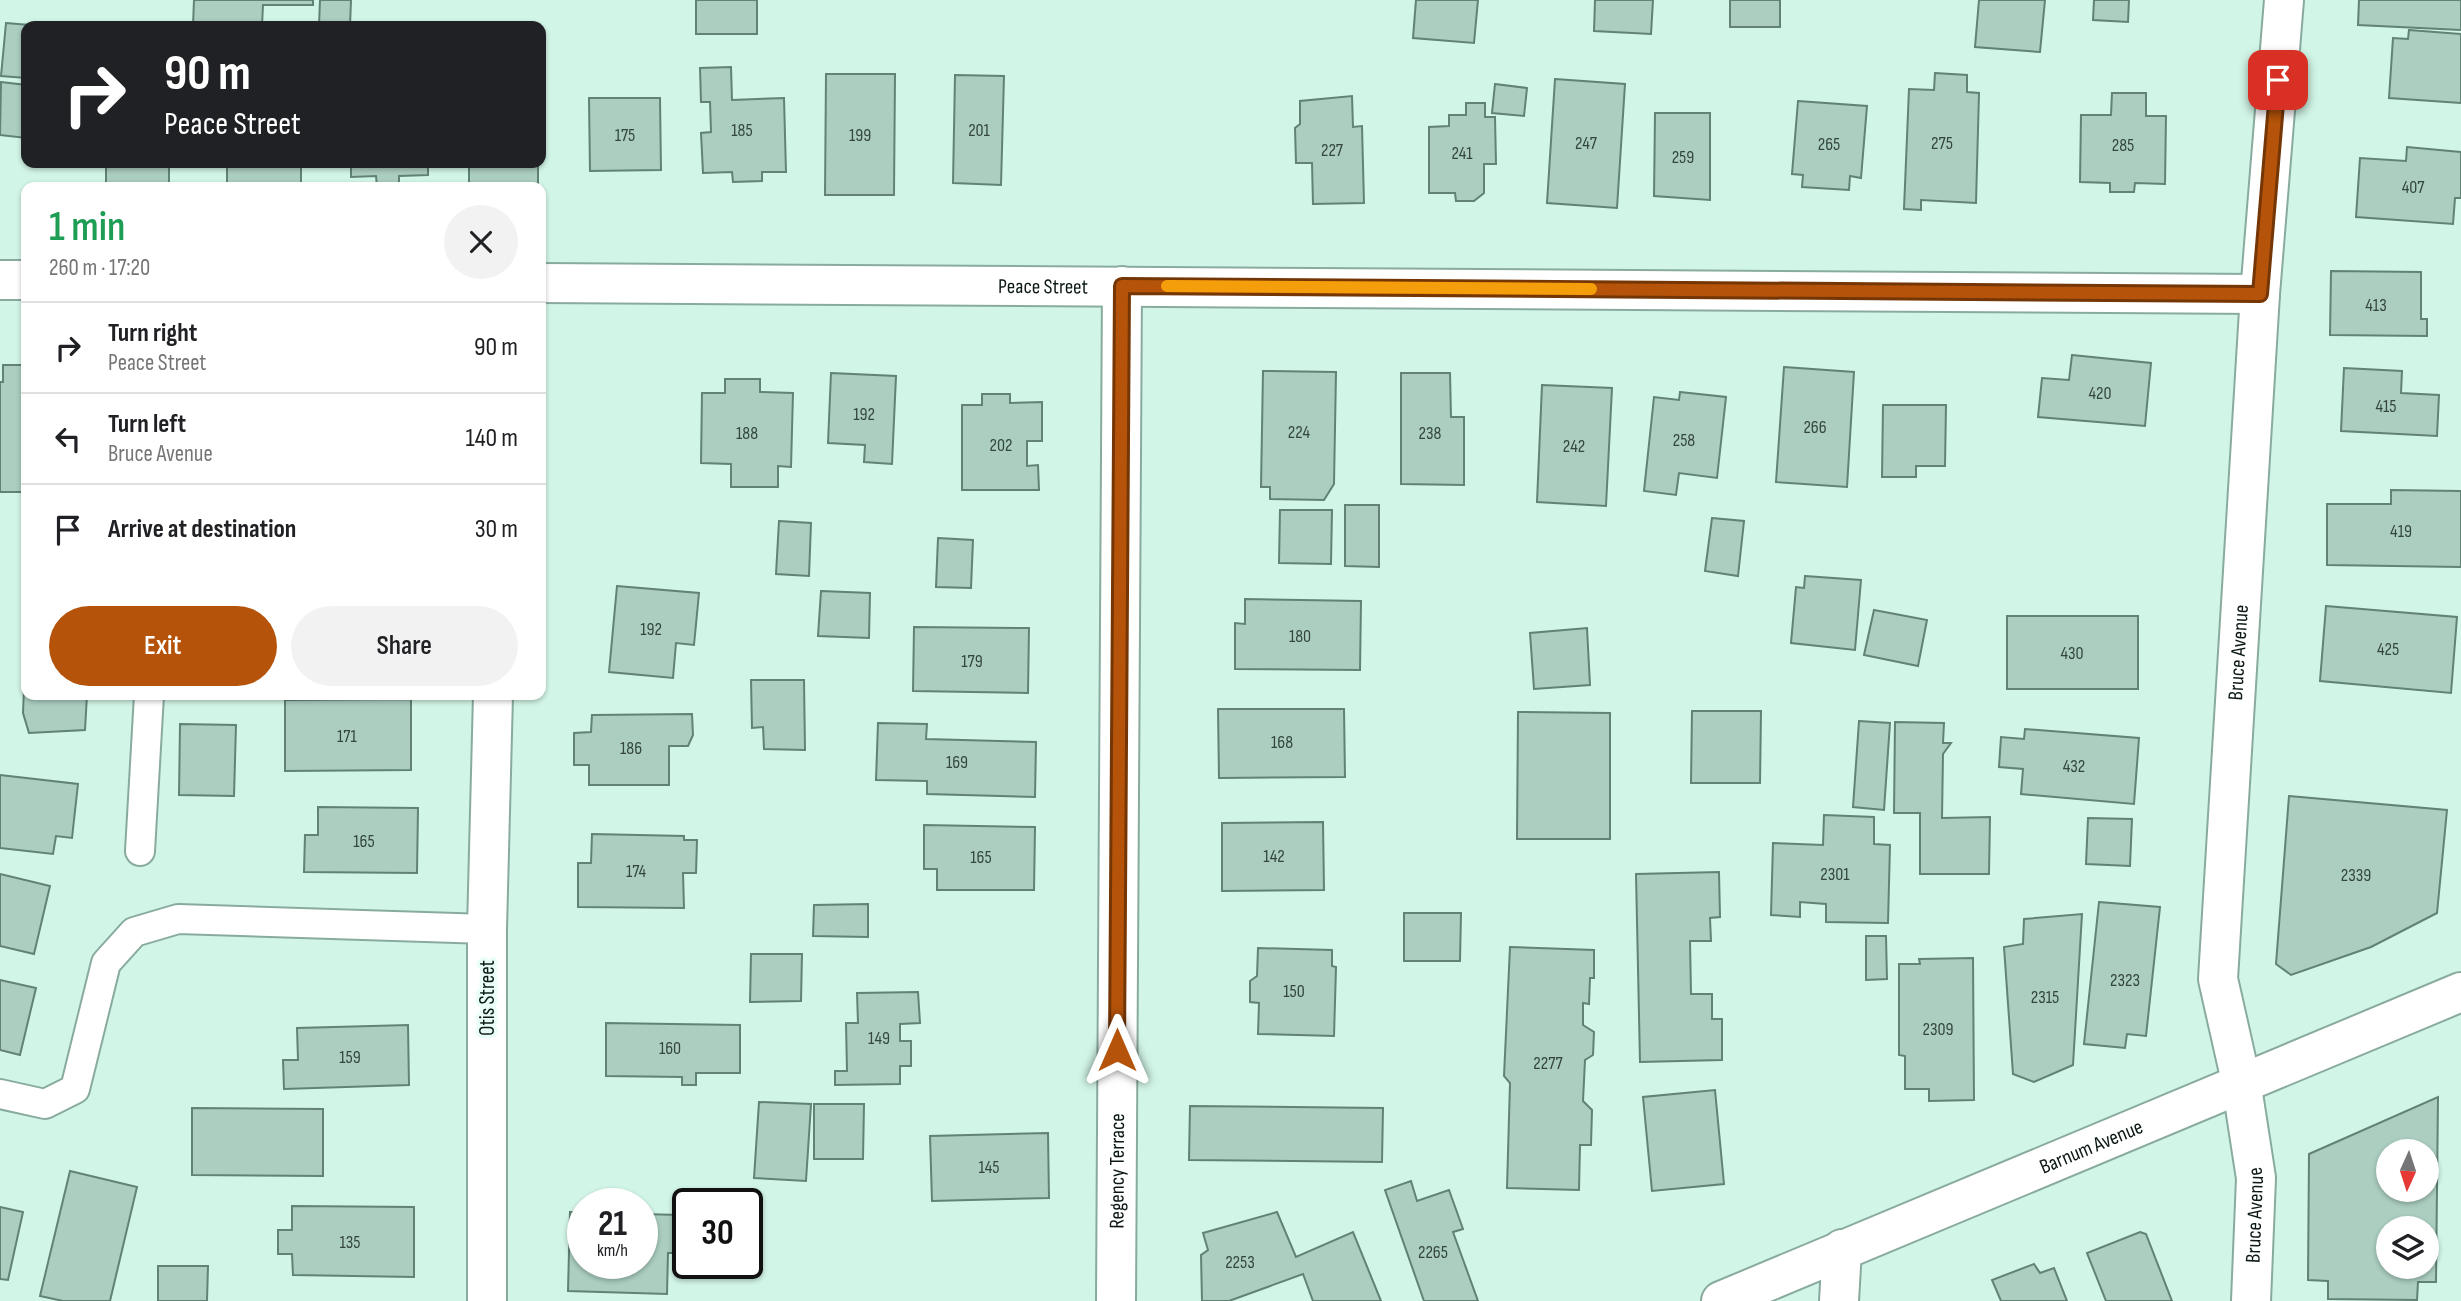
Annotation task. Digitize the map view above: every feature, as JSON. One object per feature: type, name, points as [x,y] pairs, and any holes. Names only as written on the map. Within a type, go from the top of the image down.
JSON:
[{"type":"street","name":"Bruce Avenue","points":[[2251,1301],[2256,1178],[2241,1082],[2218,979],[2260,294],[2284,0]]},
{"type":"street","points":[[0,280],[21,281]]},
{"type":"street","name":"Peace Street","points":[[546,283],[2260,294]]},
{"type":"street","name":"Regency Terrace","points":[[1116,1301],[1122,286]]},
{"type":"street","name":"Otis Street","points":[[487,1301],[486,929],[492,700]]},
{"type":"street","name":"Barnum Avenue","points":[[1721,1301],[2461,992]]},
{"type":"street","points":[[1839,1301],[1842,1249]]},
{"type":"lane","points":[[140,851],[149,700]]},
{"type":"lane","points":[[0,1094],[45,1104],[75,1089],[106,963],[134,932],[178,919],[486,929]]},
{"type":"building","points":[[194,0],[313,0],[313,5],[263,5],[262,21],[193,21]]},
{"type":"building","points":[[320,0],[351,0],[350,21],[319,21]]},
{"type":"building","points":[[696,0],[757,0],[757,34],[696,34]]},
{"type":"building","points":[[1416,0],[1478,0],[1474,43],[1413,38]]},
{"type":"building","points":[[1595,0],[1653,0],[1651,34],[1594,31]]},
{"type":"building","points":[[1730,0],[1780,0],[1780,27],[1730,27]]},
{"type":"building","points":[[1979,0],[2045,0],[2040,52],[1975,47]]},
{"type":"building","points":[[2094,0],[2129,0],[2128,22],[2093,20]]},
{"type":"building","points":[[2359,0],[2461,0],[2461,30],[2358,25]]},
{"type":"building","points":[[6,23],[21,24],[21,78],[1,76]]},
{"type":"building","points":[[2409,30],[2461,34],[2461,103],[2389,98],[2393,38],[2408,39]]},
{"type":"building","points":[[731,67],[732,100],[784,98],[786,172],[762,172],[762,181],[733,182],[732,172],[703,173],[701,133],[711,132],[710,102],[701,102],[700,68]]},
{"type":"building","points":[[1935,73],[1967,75],[1967,92],[1979,93],[1976,203],[1921,200],[1921,210],[1904,209],[1909,89],[1934,90]]},
{"type":"building","points":[[826,74],[895,74],[894,195],[825,195]]},
{"type":"building","points":[[955,75],[1004,76],[1001,185],[953,183]]},
{"type":"building","points":[[1555,79],[1625,84],[1617,208],[1547,203]]},
{"type":"building","points":[[1,82],[21,84],[21,137],[0,135]]},
{"type":"building","points":[[1495,84],[1527,88],[1524,116],[1492,113]]},
{"type":"building","points":[[2112,93],[2146,93],[2146,116],[2166,116],[2165,184],[2135,183],[2134,192],[2110,192],[2110,183],[2080,182],[2081,115],[2111,115]]},
{"type":"building","points":[[1352,96],[1353,127],[1362,126],[1364,203],[1313,204],[1312,163],[1296,163],[1295,128],[1300,124],[1300,101]]},
{"type":"building","points":[[589,98],[660,98],[661,170],[590,171]]},
{"type":"building","points":[[1798,101],[1867,106],[1861,178],[1850,176],[1849,190],[1802,187],[1803,175],[1792,174]]},
{"type":"building","points":[[1466,103],[1485,103],[1485,117],[1495,117],[1496,164],[1484,164],[1484,193],[1474,201],[1456,201],[1455,193],[1429,193],[1429,127],[1449,126],[1449,115],[1466,115]]},
{"type":"building","points":[[1655,113],[1710,113],[1710,200],[1654,196]]},
{"type":"building","points":[[2407,147],[2461,152],[2461,198],[2455,198],[2453,224],[2356,217],[2360,158],[2406,161]]},
{"type":"building","points":[[106,168],[169,168],[169,182],[106,182]]},
{"type":"building","points":[[227,168],[301,168],[301,182],[227,182]]},
{"type":"building","points":[[351,168],[428,168],[428,175],[399,176],[399,182],[377,182],[376,176],[351,177]]},
{"type":"building","points":[[469,168],[538,168],[538,182],[469,182]]},
{"type":"building","points":[[2331,271],[2421,272],[2421,319],[2427,319],[2427,336],[2330,335]]},
{"type":"building","points":[[2072,355],[2151,363],[2145,426],[2038,417],[2042,378],[2069,380]]},
{"type":"building","points":[[3,365],[21,365],[21,492],[0,492],[0,382],[3,382]]},
{"type":"building","points":[[1784,367],[1854,372],[1847,487],[1776,482]]},
{"type":"building","points":[[2344,368],[2402,371],[2401,393],[2439,395],[2437,436],[2341,431]]},
{"type":"building","points":[[1263,371],[1336,372],[1334,484],[1324,500],[1270,499],[1270,487],[1261,487]]},
{"type":"building","points":[[831,373],[896,376],[892,464],[864,462],[865,445],[828,443]]},
{"type":"building","points":[[1401,373],[1450,373],[1451,417],[1464,417],[1464,485],[1401,484]]},
{"type":"building","points":[[725,379],[760,379],[760,392],[793,393],[791,467],[778,466],[778,487],[731,487],[731,464],[701,463],[702,393],[725,393]]},
{"type":"building","points":[[1542,385],[1612,388],[1606,506],[1537,502]]},
{"type":"building","points":[[1680,392],[1726,397],[1717,478],[1679,473],[1676,495],[1644,491],[1654,397],[1679,400]]},
{"type":"building","points":[[982,394],[1010,394],[1010,403],[1042,402],[1042,441],[1027,441],[1027,466],[1038,465],[1039,490],[962,490],[962,405],[982,405]]},
{"type":"building","points":[[1883,405],[1946,405],[1945,466],[1916,466],[1916,477],[1882,477]]},
{"type":"building","points":[[2391,490],[2461,491],[2461,567],[2327,565],[2327,504],[2391,504]]},
{"type":"building","points":[[1345,505],[1379,505],[1379,567],[1345,566]]},
{"type":"building","points":[[1280,510],[1332,510],[1331,564],[1279,563]]},
{"type":"building","points":[[1712,518],[1744,521],[1738,576],[1705,571]]},
{"type":"building","points":[[779,521],[811,523],[809,576],[776,574]]},
{"type":"building","points":[[938,538],[973,540],[971,588],[936,587]]},
{"type":"building","points":[[1805,576],[1861,580],[1855,650],[1791,643],[1796,587],[1804,588]]},
{"type":"building","points":[[617,586],[699,593],[694,645],[676,643],[673,678],[609,672]]},
{"type":"building","points":[[821,591],[870,593],[869,638],[818,636]]},
{"type":"building","points":[[1245,599],[1361,601],[1360,670],[1235,669],[1235,623],[1245,624]]},
{"type":"building","points":[[2326,606],[2457,617],[2451,693],[2320,681]]},
{"type":"building","points":[[1874,610],[1927,620],[1918,666],[1864,655]]},
{"type":"building","points":[[2007,616],[2138,616],[2138,689],[2007,689]]},
{"type":"building","points":[[914,627],[1029,628],[1028,693],[913,691]]},
{"type":"building","points":[[1587,628],[1590,685],[1534,689],[1530,633]]},
{"type":"building","points":[[751,680],[804,680],[805,750],[764,749],[763,727],[752,728]]},
{"type":"building","points":[[24,700],[87,700],[85,730],[29,733],[23,713]]},
{"type":"building","points":[[285,700],[411,700],[411,770],[285,771]]},
{"type":"building","points":[[1218,709],[1344,709],[1345,777],[1219,778]]},
{"type":"building","points":[[1692,711],[1761,711],[1760,783],[1691,783]]},
{"type":"building","points":[[1518,712],[1610,713],[1610,839],[1517,839]]},
{"type":"building","points":[[692,714],[693,735],[688,746],[669,746],[669,785],[589,785],[589,765],[574,765],[574,733],[591,732],[592,715]]},
{"type":"building","points":[[1859,721],[1890,723],[1884,810],[1853,807]]},
{"type":"building","points":[[1895,722],[1944,723],[1943,743],[1951,743],[1943,754],[1942,818],[1990,817],[1989,874],[1920,874],[1920,813],[1894,813]]},
{"type":"building","points":[[878,723],[927,724],[926,739],[1036,742],[1035,797],[927,794],[927,781],[876,780]]},
{"type":"building","points":[[180,724],[236,725],[234,796],[179,795]]},
{"type":"building","points":[[2025,729],[2139,738],[2134,804],[2021,794],[2023,769],[1999,767],[2001,737],[2024,739]]},
{"type":"building","points":[[0,775],[78,784],[72,838],[56,836],[53,854],[0,848]]},
{"type":"building","points":[[2289,796],[2447,810],[2437,913],[2371,947],[2291,975],[2276,964]]},
{"type":"building","points":[[318,807],[418,808],[417,873],[304,872],[305,835],[318,835]]},
{"type":"building","points":[[1824,815],[1874,817],[1874,844],[1890,845],[1888,923],[1826,922],[1826,904],[1800,902],[1800,917],[1771,915],[1773,843],[1823,845]]},
{"type":"building","points":[[2088,818],[2132,819],[2130,866],[2086,864]]},
{"type":"building","points":[[1323,822],[1324,890],[1222,891],[1222,823]]},
{"type":"building","points":[[924,825],[1035,827],[1034,890],[937,890],[937,869],[924,869]]},
{"type":"building","points":[[592,834],[684,836],[684,840],[697,840],[696,873],[683,873],[684,908],[578,907],[578,863],[591,863]]},
{"type":"building","points":[[1719,872],[1720,917],[1710,918],[1711,941],[1690,941],[1691,994],[1712,994],[1712,1019],[1722,1019],[1722,1060],[1640,1062],[1636,874]]},
{"type":"building","points":[[0,874],[50,886],[34,954],[0,946]]},
{"type":"building","points":[[2099,902],[2160,907],[2146,1036],[2127,1034],[2125,1048],[2084,1044]]},
{"type":"building","points":[[868,904],[868,937],[813,936],[814,905]]},
{"type":"building","points":[[1404,913],[1461,913],[1460,961],[1404,961]]},
{"type":"building","points":[[2082,914],[2073,1065],[2034,1082],[2013,1074],[2004,947],[2023,944],[2024,919]]},
{"type":"building","points":[[1866,936],[1886,936],[1887,979],[1866,980]]},
{"type":"building","points":[[1510,947],[1594,950],[1594,978],[1590,978],[1589,1004],[1583,1003],[1583,1025],[1594,1032],[1593,1055],[1585,1060],[1583,1101],[1592,1110],[1591,1145],[1580,1145],[1579,1190],[1507,1188],[1510,1083],[1504,1076]]},
{"type":"building","points":[[1258,948],[1332,950],[1332,966],[1336,967],[1334,1036],[1258,1034],[1259,1003],[1250,1002],[1250,981],[1257,976]]},
{"type":"building","points":[[751,954],[802,954],[801,1001],[750,1002]]},
{"type":"building","points":[[1973,958],[1974,1100],[1929,1101],[1929,1089],[1905,1089],[1905,1056],[1899,1055],[1899,964],[1920,964],[1919,959]]},
{"type":"building","points":[[0,980],[36,988],[20,1055],[0,1050]]},
{"type":"building","points":[[918,992],[920,1023],[900,1024],[900,1041],[911,1041],[911,1066],[900,1066],[900,1084],[835,1085],[835,1071],[847,1071],[846,1023],[858,1023],[857,993]]},
{"type":"building","points":[[606,1023],[740,1025],[740,1073],[696,1073],[696,1085],[682,1085],[682,1077],[606,1076]]},
{"type":"building","points":[[408,1025],[409,1085],[284,1089],[283,1060],[298,1060],[297,1028]]},
{"type":"building","points":[[1715,1090],[1724,1184],[1652,1191],[1643,1097]]},
{"type":"building","points":[[2438,1097],[2438,1139],[2376,1139],[2376,1202],[2437,1202],[2437,1216],[2376,1216],[2376,1279],[2436,1279],[2436,1282],[2418,1282],[2417,1300],[2328,1299],[2328,1281],[2308,1280],[2309,1154]]},
{"type":"building","points":[[759,1102],[811,1104],[806,1181],[754,1178]]},
{"type":"building","points":[[814,1104],[864,1104],[863,1159],[814,1159]]},
{"type":"building","points":[[1190,1106],[1383,1108],[1382,1162],[1189,1160]]},
{"type":"building","points":[[192,1108],[323,1109],[323,1176],[192,1175]]},
{"type":"building","points":[[1048,1133],[1049,1198],[932,1201],[930,1136]]},
{"type":"building","points":[[70,1171],[137,1187],[110,1301],[63,1301],[40,1296]]},
{"type":"building","points":[[1411,1181],[1417,1201],[1449,1190],[1463,1229],[1453,1232],[1478,1301],[1424,1301],[1385,1190]]},
{"type":"building","points":[[292,1206],[414,1207],[414,1277],[293,1275],[292,1254],[278,1254],[278,1230],[292,1230]]},
{"type":"building","points":[[0,1207],[23,1212],[8,1280],[0,1279]]},
{"type":"building","points":[[1277,1212],[1296,1257],[1353,1232],[1381,1301],[1313,1301],[1303,1274],[1229,1301],[1202,1301],[1201,1255],[1208,1250],[1203,1233]]},
{"type":"building","points":[[658,1214],[672,1215],[672,1253],[668,1253],[667,1294],[568,1291],[568,1279],[658,1279]]},
{"type":"building","points":[[2140,1232],[2146,1234],[2172,1301],[2106,1301],[2087,1253]]},
{"type":"building","points":[[2034,1264],[2040,1273],[2054,1268],[2067,1301],[2001,1301],[1992,1280]]},
{"type":"building","points":[[158,1266],[208,1266],[207,1301],[158,1301]]},
{"type":"slow traffic","points":[[1167,286],[1591,289]]},
{"type":"route","points":[[1117,1050],[1122,286],[2260,294],[2278,80]]}]
